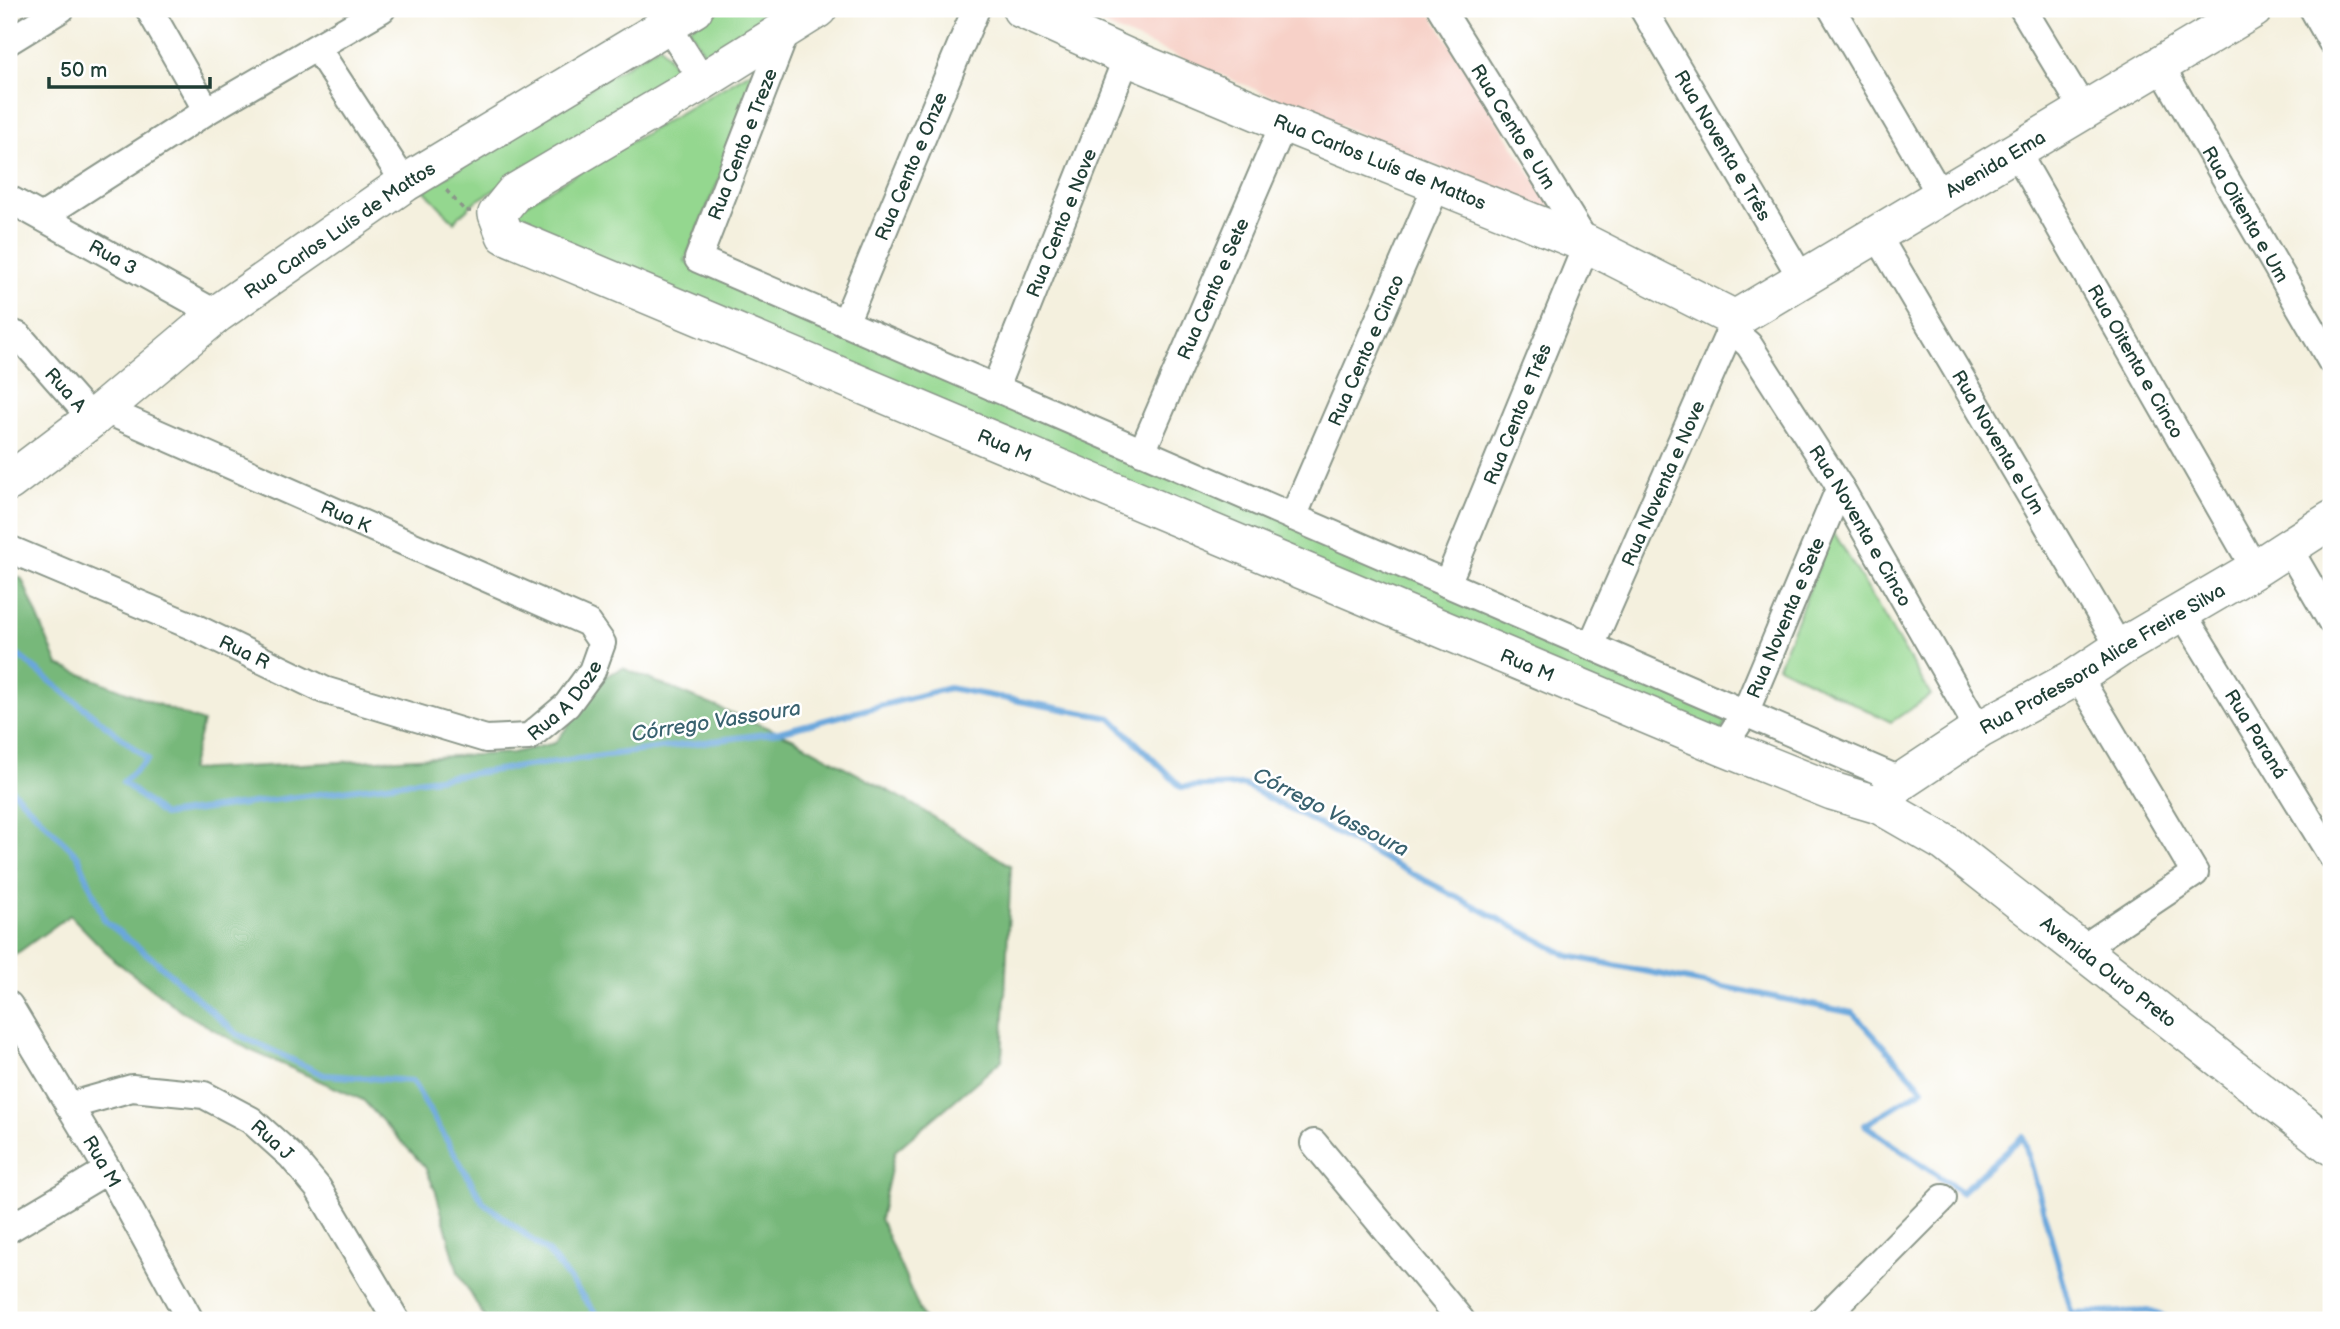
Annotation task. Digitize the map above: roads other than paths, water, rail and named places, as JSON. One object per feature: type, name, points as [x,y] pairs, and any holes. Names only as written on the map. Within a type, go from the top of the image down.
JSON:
[{"type":"street","points":[[9,41],[61,9]]},
{"type":"street","points":[[149,9],[207,111]]},
{"type":"street","points":[[43,216],[207,111],[382,9]]},
{"type":"street","points":[[673,14],[703,81],[818,9]]},
{"type":"street","name":"Rua Cento e Onze","points":[[845,323],[976,9]]},
{"type":"street","name":"Rua Carlos Luís de Mattos","points":[[1021,9],[1284,123],[1587,244],[1733,324]]},
{"type":"street","name":"Rua Cento e Um","points":[[1441,9],[1587,244]]},
{"type":"street","name":"Rua Noventa e Três","points":[[1643,9],[1802,279]]},
{"type":"street","points":[[1832,9],[1941,196]]},
{"type":"street","points":[[2024,9],[2084,110]]},
{"type":"street","name":"Avenida Ema","points":[[1733,324],[1802,279],[2160,65],[2215,19],[2255,9]]},
{"type":"street","points":[[2313,9],[2331,41]]},
{"type":"street","name":"Rua Carlos Luís de Mattos","points":[[9,482],[98,414],[217,313],[416,177],[673,14]]},
{"type":"street","name":"Rua Cento e Treze","points":[[787,29],[698,259],[845,323]]},
{"type":"street","points":[[317,48],[416,177]]},
{"type":"street","name":"Rua Cento e Nove","points":[[995,388],[1127,57]]},
{"type":"street","name":"Rua Oitenta e Um","points":[[2160,65],[2331,361]]},
{"type":"street","name":"Rua M","points":[[703,81],[514,193],[497,214],[505,235],[1832,791],[1890,793]]},
{"type":"street","name":"Rua Cento e Sete","points":[[1142,452],[1284,123]]},
{"type":"street","name":"Rua Oitenta e Cinco","points":[[2016,151],[2255,569]]},
{"type":"street","name":"Rua Cento e Cinco","points":[[1293,517],[1437,185]]},
{"type":"street","name":"Rua 3","points":[[9,199],[217,313]]},
{"type":"street","name":"Rua Noventa e Um","points":[[1877,234],[2120,648]]},
{"type":"street","name":"Rua Cento e Três","points":[[1447,584],[1587,244]]},
{"type":"street","points":[[845,323],[1745,713],[1890,793]]},
{"type":"street","name":"Rua Noventa e Cinco","points":[[1733,324],[1840,487],[1979,730]]},
{"type":"street","name":"Rua Noventa e Nove","points":[[1591,646],[1733,324]]},
{"type":"street","name":"Rua A","points":[[9,332],[19,336],[98,414]]},
{"type":"street","name":"Rua K","points":[[98,414],[589,623]]},
{"type":"street","name":"Rua Noventa e Sete","points":[[1723,747],[1745,713],[1840,487]]},
{"type":"street","name":"Rua Professora Alice Freire Silva","points":[[1890,793],[1979,730],[2078,676],[2331,520]]},
{"type":"street","points":[[2288,547],[2331,621]]},
{"type":"street","name":"Rua R","points":[[9,549],[194,627],[324,690],[486,739]]},
{"type":"street","name":"Rua Paraná","points":[[2181,611],[2331,855]]},
{"type":"street","name":"Rua A Doze","points":[[486,739],[529,737],[566,705],[592,671],[602,643],[589,623]]},
{"type":"street","points":[[2078,676],[2194,873],[2080,950]]},
{"type":"street","name":"Avenida Ouro Preto","points":[[1890,793],[1945,843],[2331,1146]]},
{"type":"street","name":"Rua M","points":[[9,1005],[108,1170],[190,1320]]},
{"type":"street","name":"Rua J","points":[[69,1106],[132,1088],[204,1095],[251,1120],[291,1156],[318,1188],[396,1320]]},
{"type":"street","points":[[1314,1143],[1461,1320]]},
{"type":"street","points":[[9,1229],[108,1170]]},
{"type":"street","points":[[1822,1320],[1943,1198]]},
{"type":"waterway","name":"Córrego Vassoura","points":[[9,648],[148,759],[123,782],[163,815],[779,732],[949,688],[1111,718],[1181,787],[1244,785],[1569,956],[1853,1013],[1923,1089],[1865,1125],[1961,1192],[2023,1136],[2072,1314],[2149,1311],[2173,1320]]},
{"type":"waterway","points":[[9,787],[78,856],[105,921],[157,962],[237,1034],[324,1075],[412,1081],[483,1202],[548,1252],[601,1320]]}]
